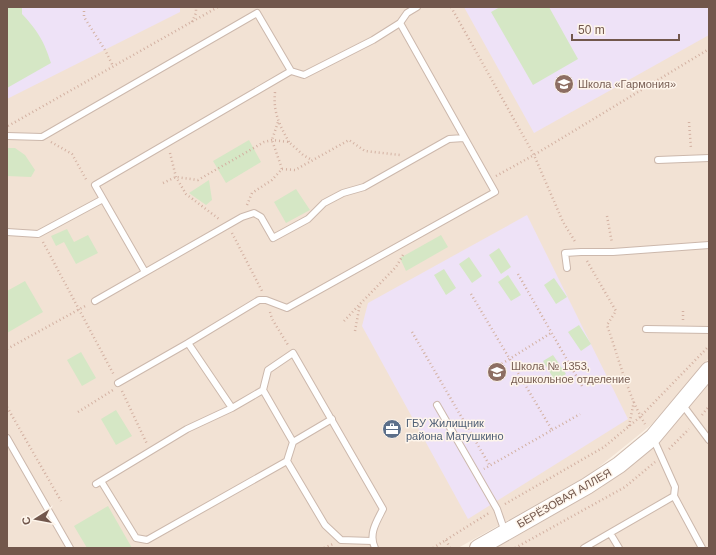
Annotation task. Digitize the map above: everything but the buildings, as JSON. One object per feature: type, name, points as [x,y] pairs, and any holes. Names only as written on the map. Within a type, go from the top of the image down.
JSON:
[{"type":"street","name":"БЕРЁЗОВАЯ АЛЛЕЯ","points":[[478,548],[587,486],[619,465],[653,437],[709,370]]},
{"type":"lane","points":[[7,136],[42,137],[257,13],[291,71],[304,75],[373,40],[400,23],[407,13],[417,7]]},
{"type":"lane","points":[[118,383],[259,300],[266,300],[287,308],[495,192],[400,23]]},
{"type":"lane","points":[[146,272],[95,184],[291,71]]},
{"type":"lane","points":[[95,301],[242,217],[254,213],[261,217],[273,238],[308,219],[324,203],[343,193],[364,187],[448,139],[464,138]]},
{"type":"lane","points":[[658,160],[709,158]]},
{"type":"lane","points":[[7,232],[38,234],[103,199]]},
{"type":"lane","points":[[567,268],[565,253],[613,252],[709,246]]},
{"type":"lane","points":[[646,329],[709,330]]},
{"type":"lane","points":[[188,343],[232,408]]},
{"type":"lane","points":[[293,442],[263,390],[268,370],[293,354],[383,509],[375,524],[372,541],[375,548]]},
{"type":"lane","points":[[263,390],[232,408],[187,429],[98,482],[136,538],[147,540],[287,461],[293,442],[332,419]]},
{"type":"lane","points":[[681,403],[709,440]]},
{"type":"lane","points":[[437,405],[497,509],[505,532]]},
{"type":"lane","points":[[653,437],[675,487],[674,496],[702,548]]},
{"type":"lane","points":[[7,438],[70,548]]},
{"type":"lane","points":[[287,461],[325,525],[342,540],[372,541]]},
{"type":"lane","points":[[584,548],[674,496]]},
{"type":"lane","points":[[610,533],[619,548]]},
{"type":"path","points":[[84,7],[84,17],[105,50],[113,66]]},
{"type":"path","points":[[192,22],[196,13],[196,7]]},
{"type":"path","points":[[7,126],[218,7]]},
{"type":"path","points":[[451,7],[534,155],[563,222],[616,311],[607,324],[640,417]]},
{"type":"path","points":[[489,180],[534,155],[709,49]]},
{"type":"path","points":[[275,80],[274,104],[278,122],[289,142],[303,155],[312,160]]},
{"type":"path","points":[[278,122],[272,140],[282,169]]},
{"type":"path","points":[[690,122],[692,158]]},
{"type":"path","points":[[42,137],[72,154],[86,180],[95,184]]},
{"type":"path","points":[[163,184],[176,177],[198,180],[264,142],[272,140],[289,142]]},
{"type":"path","points":[[282,169],[295,170],[349,140],[365,151],[416,158]]},
{"type":"path","points":[[167,142],[176,177],[186,194],[214,216]]},
{"type":"path","points":[[242,217],[252,193],[272,180],[282,169]]},
{"type":"path","points":[[607,216],[613,252]]},
{"type":"path","points":[[38,234],[118,383],[150,452]]},
{"type":"path","points":[[344,321],[396,267],[410,242],[409,239]]},
{"type":"path","points":[[518,274],[582,386]]},
{"type":"path","points":[[471,294],[552,430]]},
{"type":"path","points":[[7,349],[95,301]]},
{"type":"path","points":[[355,331],[360,304]]},
{"type":"path","points":[[412,332],[490,466]]},
{"type":"path","points":[[495,368],[551,333]]},
{"type":"path","points":[[433,548],[604,447],[640,417],[709,346]]},
{"type":"path","points":[[78,412],[114,390],[118,383]]},
{"type":"path","points":[[629,426],[634,401]]},
{"type":"path","points":[[7,407],[61,501]]},
{"type":"path","points":[[476,474],[580,414]]},
{"type":"path","points":[[446,540],[450,548]]},
{"type":"shaded area","points":[[7,7],[709,7],[709,358],[651,425],[589,475],[458,548],[7,548]]},
{"type":"shaded area","points":[[7,7],[180,7],[180,12],[7,99]]},
{"type":"shaded area","name":"Школа «Гармония»","points":[[464,7],[709,7],[709,35],[534,133]]},
{"type":"shaded area","name":"Школа № 1353, дошкольное отделение","points":[[527,215],[628,419],[468,519],[362,326],[368,303]]},
{"type":"shaded area","points":[[709,384],[709,548],[496,548],[602,487],[661,438]]},
{"type":"green space","points":[[7,7],[22,7],[22,14],[40,37],[46,48],[51,63],[7,88]]},
{"type":"green space","points":[[500,7],[549,7],[578,59],[533,85],[491,12]]},
{"type":"green space","points":[[249,140],[261,162],[226,183],[213,161]]},
{"type":"green space","points":[[7,148],[15,148],[25,155],[35,170],[31,177],[7,176]]},
{"type":"green space","points":[[209,180],[212,200],[206,205],[189,193]]},
{"type":"green space","points":[[296,189],[310,210],[286,223],[274,202]]},
{"type":"green space","points":[[67,229],[74,242],[88,235],[98,253],[76,264],[64,242],[56,246],[51,236]]},
{"type":"green space","points":[[441,235],[448,247],[406,271],[400,258]]},
{"type":"green space","points":[[499,248],[511,267],[501,274],[489,255]]},
{"type":"green space","points":[[469,257],[482,276],[472,283],[459,264]]},
{"type":"green space","points":[[444,269],[456,288],[446,295],[434,275]]},
{"type":"green space","points":[[508,275],[521,295],[511,301],[498,282]]},
{"type":"green space","points":[[554,278],[567,297],[556,304],[544,285]]},
{"type":"green space","points":[[25,281],[43,312],[7,333],[7,291]]},
{"type":"green space","points":[[579,325],[591,344],[581,351],[568,332]]},
{"type":"green space","points":[[81,352],[96,378],[82,386],[67,360]]},
{"type":"green space","points":[[553,355],[566,374],[555,381],[543,361]]},
{"type":"green space","points":[[116,410],[132,436],[116,445],[101,419]]},
{"type":"green space","points":[[108,506],[132,548],[87,548],[74,526]]},
{"type":"place","name":"Школа «Гармония»","points":[[564,84]]},
{"type":"place","name":"Школа № 1353, дошкольное отделение","points":[[497,372]]},
{"type":"place","name":"ГБУ Жилищник района Матушкино","points":[[392,429]]}]
